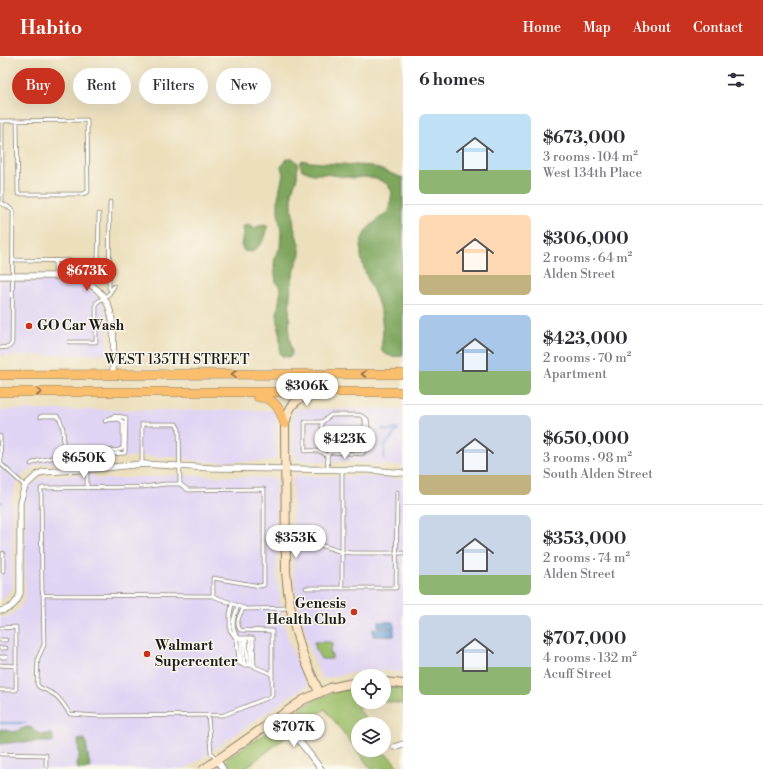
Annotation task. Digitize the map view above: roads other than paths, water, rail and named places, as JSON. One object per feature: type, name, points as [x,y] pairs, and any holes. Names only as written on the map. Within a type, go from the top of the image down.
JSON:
[{"type":"main road","name":"WEST 135TH STREET","points":[[0,375],[403,374]]},
{"type":"main road","points":[[0,392],[403,392]]},
{"type":"main road","points":[[158,392],[161,396],[267,398],[277,405],[285,424]]},
{"type":"street","points":[[0,276],[66,276],[82,280],[97,289],[111,311],[113,320],[113,374]]},
{"type":"street","points":[[319,692],[301,650],[290,608],[286,572],[285,424],[291,406],[296,401],[304,397],[319,395],[326,392]]},
{"type":"street","points":[[0,611],[10,608],[15,604],[20,593],[20,502],[25,486],[37,475],[43,472],[87,470],[142,464],[212,468],[342,469],[403,473]]},
{"type":"street","points":[[391,683],[403,684]]},
{"type":"street","points":[[204,769],[303,700],[330,688],[351,684]]},
{"type":"street","points":[[280,716],[321,769]]},
{"type":"street","points":[[394,747],[403,744]]},
{"type":"street","points":[[217,760],[223,769]]},
{"type":"lane","points":[[0,348],[9,347],[12,343],[13,260],[13,211],[1,203],[1,121],[87,120],[88,192],[82,194],[18,194],[17,121]]},
{"type":"lane","points":[[110,202],[109,288],[112,290]]},
{"type":"lane","points":[[13,260],[95,261],[98,259],[99,214]]},
{"type":"lane","points":[[55,260],[55,276]]},
{"type":"lane","points":[[69,342],[96,342],[96,303],[109,294],[114,286]]},
{"type":"lane","points":[[31,464],[41,459],[56,457],[60,455],[63,448],[63,425],[60,420],[57,416],[40,417]]},
{"type":"lane","points":[[327,456],[330,452],[362,454],[365,449],[365,419],[363,417],[331,416],[322,422],[305,422],[306,451],[322,451],[327,456],[328,469]]},
{"type":"lane","points":[[88,452],[119,450],[122,448],[122,420],[109,419],[104,421]]},
{"type":"lane","points":[[322,422],[322,451]]},
{"type":"lane","points":[[142,464],[142,424],[176,424],[180,429],[180,484]]},
{"type":"lane","points":[[0,436],[1,461],[25,486]]},
{"type":"lane","points":[[342,469],[342,588]]},
{"type":"lane","points":[[87,470],[87,488]]},
{"type":"lane","points":[[213,596],[213,578],[260,586],[264,585],[264,489],[188,490],[180,484],[165,484],[143,487],[41,489],[44,645],[38,658],[37,684],[39,687],[60,698],[70,714],[97,716],[224,715],[272,696],[272,631],[240,630],[238,627],[238,619],[244,608]]},
{"type":"lane","points":[[306,588],[396,588],[397,492]]},
{"type":"lane","points":[[286,542],[314,543],[342,552],[403,553]]},
{"type":"lane","points":[[3,553],[3,571]]},
{"type":"lane","points":[[43,595],[213,596],[244,608],[290,608]]},
{"type":"lane","points":[[232,604],[230,614],[230,630],[237,640],[239,663],[249,665]]},
{"type":"lane","points":[[238,606],[234,616],[233,630],[235,634],[244,638],[254,639],[249,665]]},
{"type":"lane","points":[[0,628],[16,627],[14,640],[16,690],[0,690]]},
{"type":"lane","points":[[244,638],[241,640],[241,662],[272,674]]},
{"type":"lane","points":[[244,638],[249,665]]},
{"type":"lane","points":[[0,640],[6,640]]},
{"type":"lane","points":[[0,648],[6,648]]},
{"type":"lane","points":[[0,657],[6,657]]},
{"type":"lane","points":[[0,665],[16,666]]},
{"type":"lane","points":[[208,715],[211,753],[217,760]]},
{"type":"lane","points":[[0,754],[46,755],[46,769]]},
{"type":"water","points":[[378,622],[394,622],[394,636],[373,636],[373,629],[390,629],[390,627],[378,627]]},
{"type":"waterway","points":[[382,429],[391,431],[396,429]]},
{"type":"waterway","points":[[384,459],[385,446],[398,429]]},
{"type":"waterway","points":[[0,723],[25,723]]},
{"type":"place","name":"GO Car Wash","points":[[29,326]]},
{"type":"place","name":"Genesis Health Club","points":[[354,612]]},
{"type":"place","name":"Walmart Supercenter","points":[[147,654]]}]
